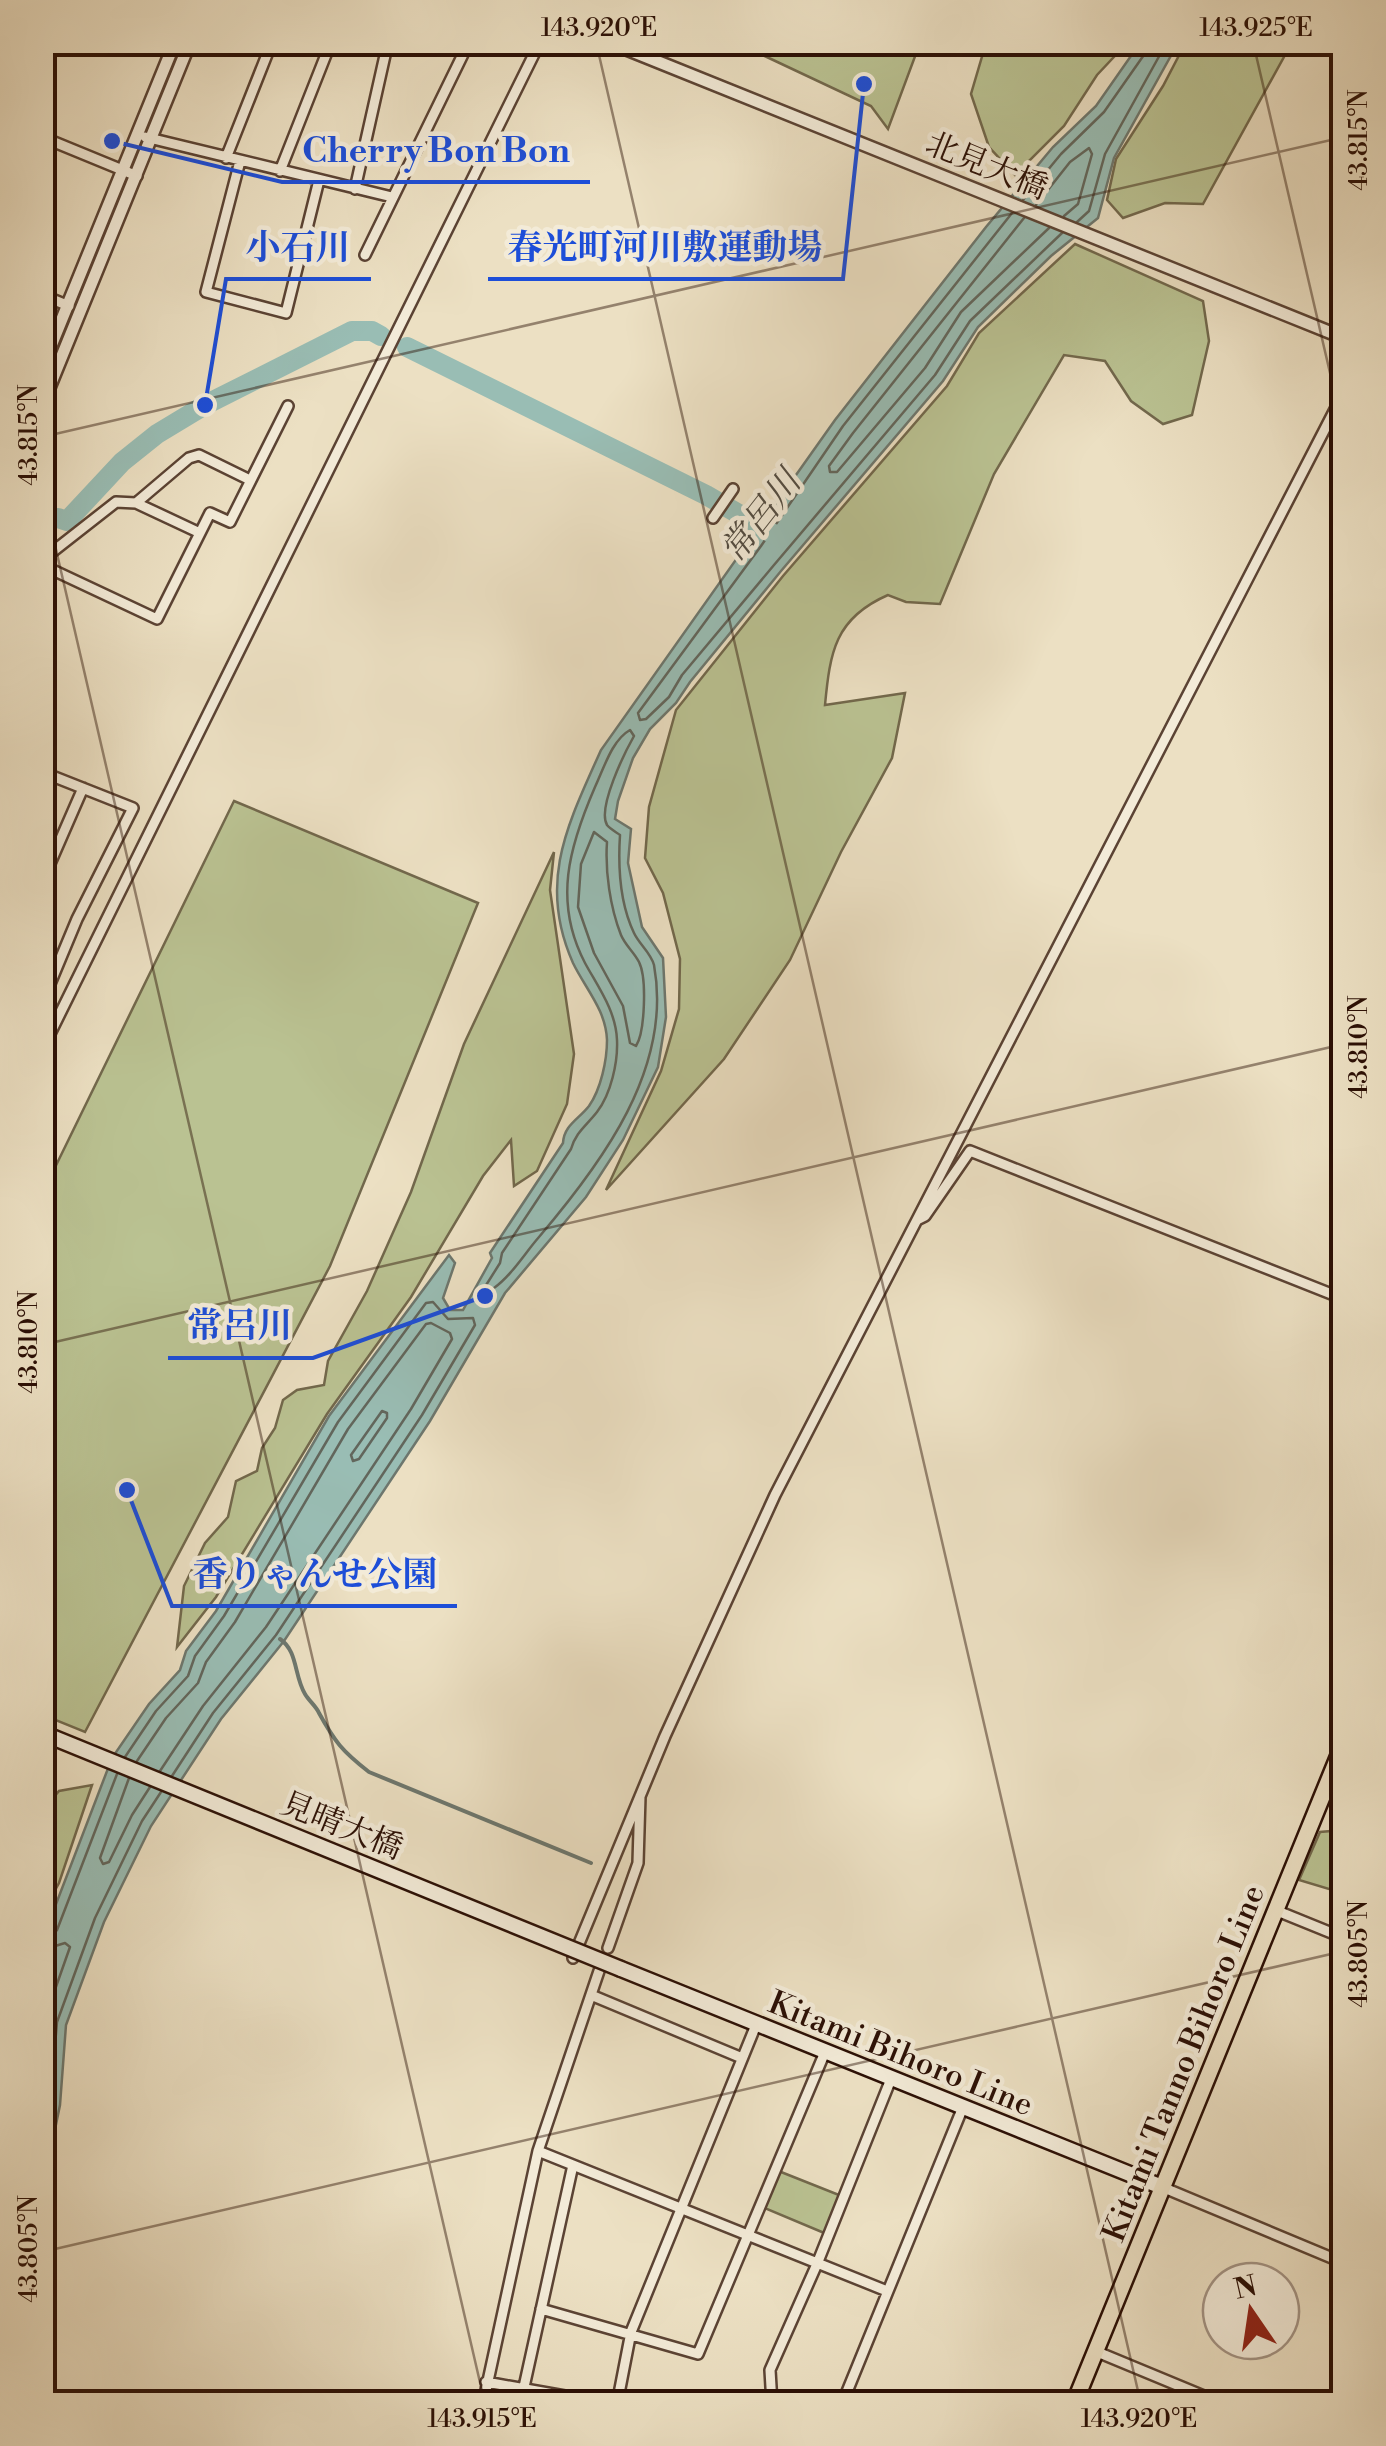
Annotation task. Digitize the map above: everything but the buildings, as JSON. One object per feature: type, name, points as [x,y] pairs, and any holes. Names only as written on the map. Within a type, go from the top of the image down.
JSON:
[{"type":"main road","name":"見晴大橋","points":[[42,1732],[620,1969]]},
{"type":"main road","name":"Kitami Tanno Bihoro Line","points":[[1074,2404],[1344,1743]]},
{"type":"main road","name":"Kitami Bihoro Line","points":[[620,1969],[1162,2187]]},
{"type":"street","points":[[42,368],[175,42]]},
{"type":"street","points":[[42,404],[190,42]]},
{"type":"street","points":[[226,158],[272,42]]},
{"type":"street","points":[[280,171],[331,42]]},
{"type":"street","points":[[355,189],[388,42]]},
{"type":"street","points":[[364,254],[469,42]]},
{"type":"street","points":[[42,1050],[540,42]]},
{"type":"street","name":"北見大橋","points":[[609,42],[1344,338]]},
{"type":"street","points":[[138,135],[392,197]]},
{"type":"street","points":[[42,137],[137,176]]},
{"type":"street","points":[[240,161],[206,292],[286,312],[319,180]]},
{"type":"street","points":[[42,295],[81,311]]},
{"type":"street","points":[[573,1958],[738,1571],[1344,392]]},
{"type":"street","points":[[200,534],[136,503],[116,502],[42,563],[157,618],[200,534],[210,513],[230,522],[288,406]]},
{"type":"street","points":[[136,503],[189,458],[200,455],[250,480]]},
{"type":"street","points":[[713,518],[734,490]]},
{"type":"street","points":[[42,772],[133,808],[76,919],[42,1003]]},
{"type":"street","points":[[42,882],[83,788]]},
{"type":"street","points":[[915,1222],[925,1216],[970,1151],[1344,1299]]},
{"type":"street","points":[[608,1948],[638,1863],[640,1795]]},
{"type":"street","points":[[1275,1910],[1344,1938]]},
{"type":"street","points":[[483,2404],[538,2150],[599,1971]]},
{"type":"street","points":[[591,1995],[742,2058]]},
{"type":"street","points":[[486,2382],[614,2404],[631,2332],[756,2024]]},
{"type":"street","points":[[541,2309],[698,2354],[824,2052]]},
{"type":"street","points":[[772,2404],[770,2370],[891,2079]]},
{"type":"street","points":[[842,2404],[963,2108]]},
{"type":"street","points":[[538,2150],[887,2291]]},
{"type":"street","points":[[524,2387],[574,2164]]},
{"type":"street","points":[[1162,2187],[1344,2264]]},
{"type":"street","points":[[1095,2351],[1223,2404]]},
{"type":"street","points":[[545,2404],[547,2392]]},
{"type":"green space","points":[[986,42],[1127,43],[1097,75],[1064,126],[1015,175],[989,147],[971,94]]},
{"type":"green space","points":[[1186,42],[1288,42],[1290,46],[1203,204],[1165,203],[1123,218],[1107,200],[1116,159]]},
{"type":"green space","points":[[737,43],[920,43],[888,129],[871,106]]},
{"type":"green space","points":[[1075,244],[1203,301],[1209,341],[1192,415],[1163,424],[1131,401],[1105,361],[1064,355],[994,474],[940,604],[906,602],[888,595],[856,614],[846,626],[833,653],[825,705],[905,693],[892,758],[841,852],[790,960],[724,1059],[606,1190],[661,1071],[679,1009],[680,959],[663,893],[645,858],[649,807],[676,710],[783,576],[947,386],[979,333]]},
{"type":"green space","points":[[234,801],[478,903],[330,1266],[85,1732],[43,1715],[43,1192]]},
{"type":"green space","points":[[554,852],[550,890],[574,1054],[567,1104],[537,1171],[514,1186],[511,1140],[483,1176],[411,1297],[327,1414],[216,1597],[177,1647],[184,1586],[205,1543],[228,1517],[236,1481],[257,1471],[262,1448],[275,1428],[283,1400],[297,1390],[324,1385],[328,1361],[367,1291],[411,1192],[464,1044]]},
{"type":"green space","points":[[92,1785],[59,1883],[43,1912],[43,1810],[59,1791]]},
{"type":"green space","points":[[1344,1830],[1343,1900],[1336,1891],[1299,1880],[1320,1832]]},
{"type":"green space","points":[[776,2170],[844,2197],[829,2235],[762,2207]]},
{"type":"water","points":[[1140,43],[1178,43],[1114,158],[1098,218],[1051,256],[978,327],[943,381],[781,571],[676,703],[650,729],[633,758],[615,819],[631,829],[628,863],[642,927],[663,958],[666,1017],[658,1067],[623,1140],[586,1197],[505,1293],[430,1421],[284,1641],[221,1719],[151,1826],[104,1922],[66,2025],[60,2105],[45,2178],[50,2203],[43,2241],[43,1938],[112,1758],[149,1704],[180,1670],[186,1651],[216,1611],[329,1416],[449,1255],[455,1263],[443,1298],[450,1310],[463,1310],[492,1258],[490,1253],[563,1143],[569,1127],[597,1091],[606,1056],[606,1029],[563,934],[557,880],[568,829],[601,750],[835,420],[986,227],[1053,147],[1096,106]]},
{"type":"waterway","points":[[58,518],[67,521],[122,462],[157,434],[205,405],[352,331],[372,331],[381,336]]},
{"type":"waterway","points":[[407,347],[706,495],[780,538]]},
{"type":"waterway","points":[[280,1639],[290,1650],[305,1694],[330,1732],[369,1772],[591,1863]]},
{"type":"place","name":"春光町河川敷運動場","points":[[864,84]]},
{"type":"place","name":"Cherry Bon Bon","points":[[112,141]]},
{"type":"place","name":"小石川","points":[[205,405]]},
{"type":"place","name":"常呂川","points":[[485,1296]]},
{"type":"place","name":"香りゃんせ公園","points":[[127,1490]]}]
